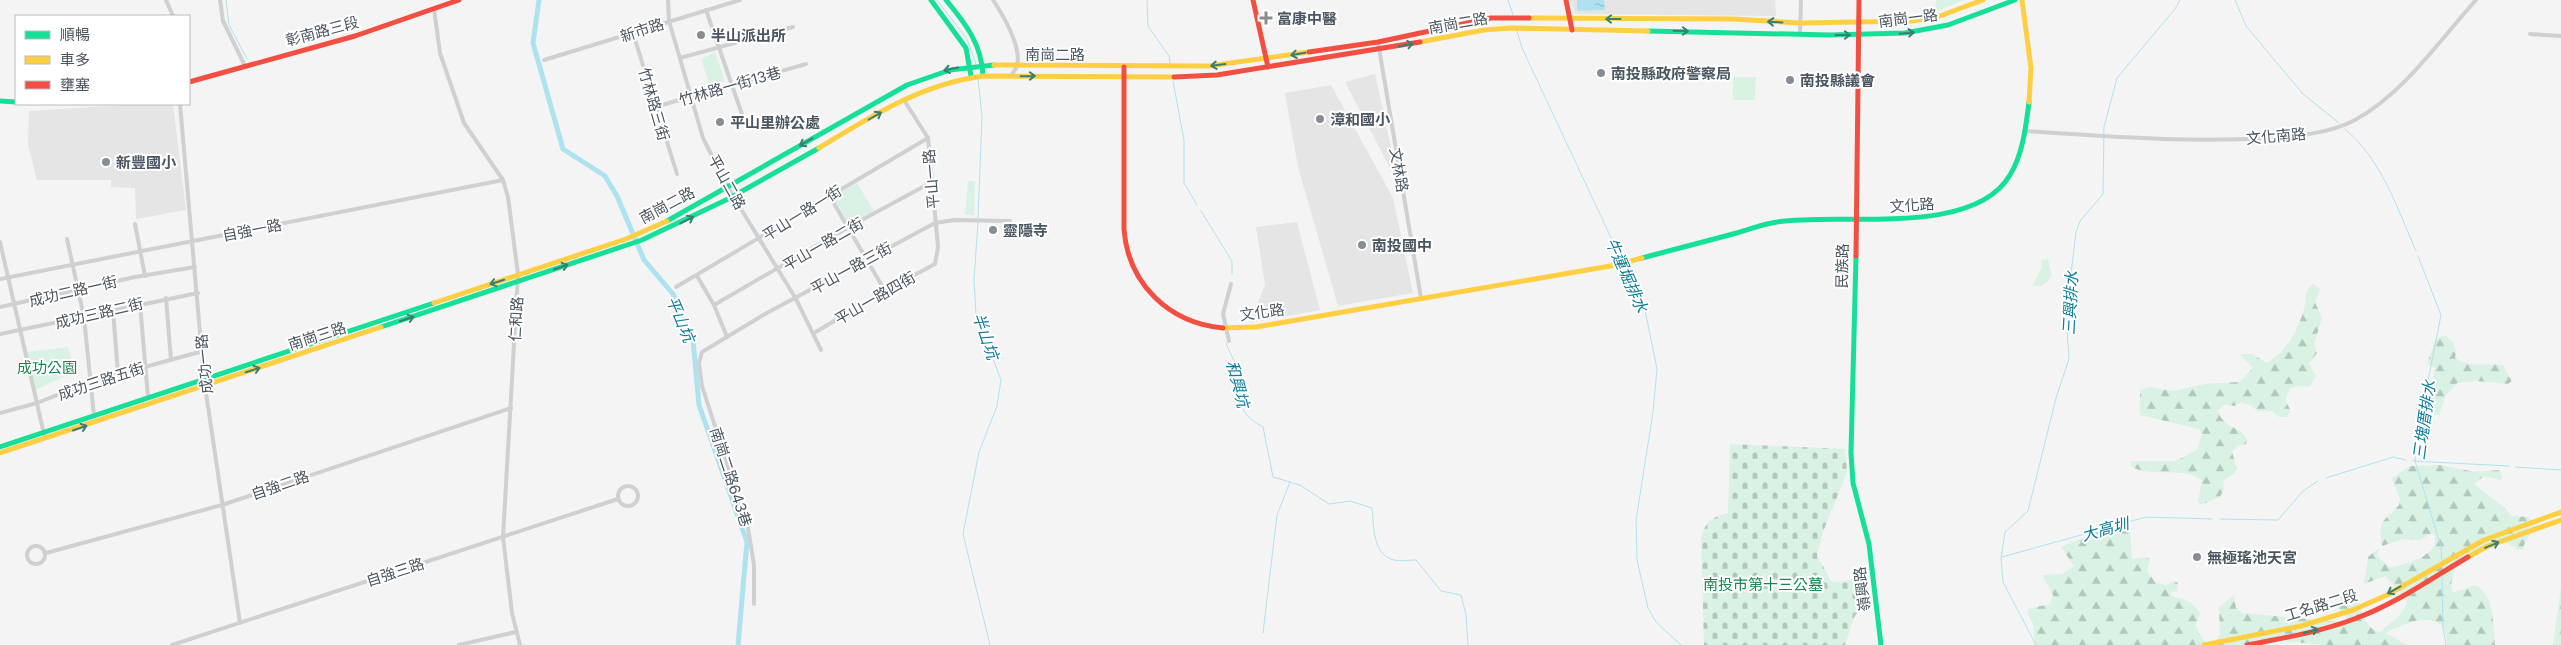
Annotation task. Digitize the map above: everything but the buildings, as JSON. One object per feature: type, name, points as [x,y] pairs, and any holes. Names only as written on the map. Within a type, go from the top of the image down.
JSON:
[{"type":"main road","name":"彰南路三段","points":[[190,82],[355,36],[459,0]]},
{"type":"main road","points":[[931,0],[966,48],[971,76]]},
{"type":"main road","points":[[946,0],[971,32],[979,46],[983,65],[982,76]]},
{"type":"main road","points":[[1253,0],[1268,67]]},
{"type":"main road","points":[[1566,0],[1572,30],[1859,35]]},
{"type":"main road","name":"民族路","points":[[1859,0],[1859,134],[1855,219],[1851,453],[1853,483],[1865,530]]},
{"type":"main road","name":"南崗一路","points":[[1859,22],[1912,21],[1937,17],[1983,0]]},
{"type":"main road","name":"南崗一路","points":[[1859,35],[1930,30],[2015,0]]},
{"type":"main road","name":"文化路","points":[[1124,67],[1123,188],[1126,247],[1131,264],[1144,286],[1172,314],[1203,326],[1226,328],[1256,327],[1616,265],[1776,222],[1934,217],[1976,202],[2009,178],[2017,164],[2024,131],[2031,68],[2022,12],[2022,0]]},
{"type":"main road","name":"南崗二路","points":[[638,234],[674,218],[904,86],[937,72],[983,65],[1209,66],[1378,42],[1477,20],[1509,18],[1571,19]]},
{"type":"main road","points":[[1571,19],[1733,19],[1800,23],[1859,22]]},
{"type":"main road","name":"南崗二路","points":[[642,240],[734,196],[904,100],[939,84],[971,76],[1217,76],[1380,50],[1484,30],[1510,28],[1572,30]]},
{"type":"main road","points":[[0,102],[15,102]]},
{"type":"main road","name":"南崗三路","points":[[0,453],[518,282],[604,252],[627,242],[638,234]]},
{"type":"main road","name":"南崗三路","points":[[0,447],[44,437],[94,416],[148,397],[602,246],[642,240]]},
{"type":"main road","points":[[602,246],[604,252]]},
{"type":"main road","name":"工名路二段","points":[[2204,645],[2301,626],[2353,610],[2437,567],[2484,540],[2561,512]]},
{"type":"main road","name":"工名路二段","points":[[2246,645],[2302,634],[2355,620],[2488,546],[2561,520]]},
{"type":"main road","name":"嶺興路","points":[[1865,530],[1871,558],[1881,645]]},
{"type":"street","points":[[166,0],[173,15]]},
{"type":"street","points":[[220,0],[223,21],[245,66]]},
{"type":"street","name":"平山二路","points":[[668,0],[669,21],[703,138],[727,186],[796,299],[821,350]]},
{"type":"street","name":"新市路","points":[[544,60],[740,0]]},
{"type":"street","points":[[992,0],[1008,24],[1014,40],[1017,66],[1011,76]]},
{"type":"street","points":[[1800,34],[1801,0]]},
{"type":"street","name":"文化南路","points":[[2024,131],[2174,140],[2226,141],[2286,136],[2340,127],[2356,120],[2405,82],[2476,0]]},
{"type":"street","name":"仁和路","points":[[434,9],[440,53],[464,124],[503,180],[508,197],[518,282],[503,537],[516,632],[520,645]]},
{"type":"street","points":[[706,10],[746,126]]},
{"type":"street","points":[[680,58],[793,27]]},
{"type":"street","name":"竹林路三街","points":[[633,33],[677,174]]},
{"type":"street","points":[[2530,34],[2561,36]]},
{"type":"street","name":"文林路","points":[[1378,42],[1421,298]]},
{"type":"street","name":"竹林路一街13巷","points":[[655,107],[806,64]]},
{"type":"street","name":"平山一路","points":[[904,100],[928,138],[938,247],[935,264]]},
{"type":"street","name":"成功一路","points":[[180,105],[204,379],[240,623]]},
{"type":"street","name":"平山一路一街","points":[[676,287],[928,138]]},
{"type":"street","name":"自強一路","points":[[0,279],[139,250],[503,180]]},
{"type":"street","name":"平山一路二街","points":[[714,305],[778,270],[847,228],[932,182]]},
{"type":"street","points":[[829,195],[865,260],[885,291]]},
{"type":"street","name":"平山一路三街","points":[[702,352],[865,260],[935,223],[961,219],[1010,220]]},
{"type":"street","points":[[135,224],[145,276]]},
{"type":"street","points":[[67,239],[84,317],[94,416]]},
{"type":"street","points":[[0,242],[44,437]]},
{"type":"street","name":"平山一路四街","points":[[814,333],[935,264]]},
{"type":"street","name":"成功二路一街","points":[[0,307],[145,276],[195,268]]},
{"type":"street","points":[[696,276],[714,305],[727,337]]},
{"type":"street","points":[[1229,340],[1223,314],[1231,284]]},
{"type":"street","name":"成功三路二街","points":[[0,334],[166,298],[198,293]]},
{"type":"street","points":[[166,298],[171,360]]},
{"type":"street","points":[[140,304],[148,397]]},
{"type":"street","points":[[113,310],[118,374]]},
{"type":"street","name":"成功三路五街","points":[[0,413],[37,403],[90,382],[203,351]]},
{"type":"street","name":"南崗二路643巷","points":[[702,352],[700,363],[702,386],[748,528],[754,565],[754,604]]},
{"type":"street","name":"自強二路","points":[[46,553],[222,505],[511,408]]},
{"type":"street","points":[[631,487],[637,493],[633,504],[624,505],[618,499],[622,488],[631,487]]},
{"type":"street","name":"自強三路","points":[[172,645],[618,499]]},
{"type":"street","points":[[34,546],[40,546],[46,553],[44,560],[36,564],[31,562],[27,556],[28,550],[34,546]]},
{"type":"street","points":[[459,645],[516,632]]},
{"type":"shaded area","points":[[1570,0],[1775,0],[1776,16],[1575,14]]},
{"type":"shaded area","name":"漳和國小","points":[[1375,74],[1396,170],[1392,172],[1345,82]]},
{"type":"shaded area","name":"南投國中","points":[[1331,85],[1393,198],[1413,293],[1338,306],[1298,167],[1285,93]]},
{"type":"shaded area","name":"新豐國小","points":[[125,105],[173,105],[186,210],[136,219],[135,188],[111,187],[111,180],[37,180],[28,145],[29,111]]},
{"type":"shaded area","points":[[1297,222],[1320,310],[1250,323],[1265,285],[1256,227]]},
{"type":"green space","points":[[1936,0],[1964,0],[1935,12]]},
{"type":"green space","points":[[715,52],[725,81],[710,86],[701,59]]},
{"type":"green space","points":[[1733,77],[1756,77],[1755,100],[1733,100]]},
{"type":"green space","points":[[968,181],[975,181],[974,215],[965,215]]},
{"type":"green space","points":[[857,183],[874,211],[849,224],[833,197]]},
{"type":"green space","points":[[2048,259],[2052,276],[2044,285],[2033,285],[2042,267],[2041,260]]},
{"type":"green space","points":[[2313,284],[2320,289],[2315,302],[2322,318],[2314,344],[2317,353],[2309,363],[2316,376],[2309,387],[2299,386],[2290,388],[2285,400],[2290,409],[2288,417],[2279,417],[2272,411],[2258,411],[2250,405],[2241,402],[2234,406],[2225,404],[2218,410],[2220,416],[2227,424],[2247,439],[2246,444],[2237,446],[2232,452],[2237,469],[2235,473],[2223,481],[2224,489],[2220,497],[2201,505],[2198,501],[2202,481],[2196,476],[2148,472],[2131,466],[2131,461],[2176,461],[2198,449],[2202,434],[2199,429],[2140,415],[2140,390],[2149,387],[2173,391],[2205,384],[2239,382],[2253,368],[2239,354],[2253,354],[2266,363],[2280,353],[2295,333],[2304,309],[2307,292]]},
{"type":"green space","points":[[2444,335],[2454,345],[2456,351],[2455,358],[2472,364],[2503,365],[2512,381],[2508,384],[2476,381],[2457,383],[2445,397],[2439,415],[2430,414],[2427,405],[2435,368],[2427,364],[2435,340]]},
{"type":"green space","name":"成功公園","points":[[68,347],[74,372],[35,390],[26,352]]},
{"type":"green space","name":"南投市第十三公墓","points":[[1730,444],[1845,449],[1847,472],[1823,532],[1817,556],[1832,582],[1866,579],[1865,603],[1854,617],[1845,645],[1704,645],[1701,537],[1705,527],[1711,520],[1728,513]]},
{"type":"green space","points":[[2440,465],[2475,472],[2499,470],[2503,477],[2501,480],[2484,476],[2474,484],[2505,508],[2511,516],[2528,517],[2535,523],[2523,549],[2518,550],[2506,542],[2468,554],[2461,560],[2453,577],[2453,593],[2475,585],[2482,589],[2486,595],[2492,611],[2495,645],[2447,645],[2442,626],[2430,620],[2422,620],[2398,627],[2386,633],[2407,645],[2326,645],[2262,639],[2260,645],[2213,645],[2220,634],[2219,607],[2234,595],[2236,608],[2242,613],[2351,623],[2337,607],[2343,593],[2348,592],[2357,596],[2362,612],[2370,627],[2380,632],[2401,613],[2406,604],[2406,599],[2385,576],[2364,584],[2368,557],[2379,548],[2377,556],[2389,567],[2394,567],[2429,553],[2435,541],[2434,534],[2430,534],[2420,540],[2403,539],[2382,546],[2381,525],[2399,505],[2400,500],[2392,478],[2410,466]]},
{"type":"green space","points":[[2124,521],[2128,522],[2130,526],[2132,559],[2145,557],[2150,559],[2147,571],[2155,582],[2165,585],[2174,581],[2178,583],[2177,592],[2173,591],[2170,595],[2188,601],[2198,609],[2200,614],[2195,626],[2207,645],[2035,645],[2033,623],[2028,614],[2028,609],[2050,604],[2053,595],[2042,575],[2062,574],[2074,566],[2061,547]]},
{"type":"green space","points":[[2561,587],[2561,645],[2553,645]]},
{"type":"water","points":[[1577,0],[1604,0],[1605,10],[1577,11]]},
{"type":"waterway","points":[[226,0],[229,25],[247,59]]},
{"type":"waterway","name":"平山坑","points":[[539,0],[533,43],[563,149],[605,176],[617,196],[644,260],[673,294],[693,340],[699,405],[747,542],[738,645]]},
{"type":"waterway","name":"半山坑","points":[[937,0],[967,39],[976,64]]},
{"type":"waterway","name":"和興坑","points":[[1147,0],[1148,26],[1169,56],[1170,63]]},
{"type":"waterway","name":"牛運堀排水","points":[[1508,0],[1513,15]]},
{"type":"waterway","name":"三興排水","points":[[2036,645],[2003,582],[2001,558],[2005,532],[2028,511],[2056,398],[2069,359],[2066,315],[2076,232],[2080,221],[2103,194],[2104,127],[2117,78],[2175,9],[2180,0]]},
{"type":"waterway","name":"三塊厝排水","points":[[2235,0],[2246,26],[2303,94],[2339,123]]},
{"type":"waterway","name":"牛運堀排水","points":[[1517,31],[1522,48],[1622,261]]},
{"type":"waterway","name":"半山坑","points":[[978,78],[982,117],[978,218]]},
{"type":"waterway","name":"和興坑","points":[[1173,81],[1184,140],[1184,183],[1197,205]]},
{"type":"waterway","name":"三塊厝排水","points":[[2345,129],[2358,141],[2379,170],[2416,251]]},
{"type":"waterway","name":"和興坑","points":[[1201,211],[1232,261],[1232,274]]},
{"type":"waterway","name":"半山坑","points":[[978,222],[974,280],[976,315],[1001,380],[997,406],[979,452],[963,534],[990,645]]},
{"type":"waterway","name":"三塊厝排水","points":[[2418,256],[2441,315],[2416,441],[2415,461],[2441,547],[2442,562]]},
{"type":"waterway","name":"牛運堀排水","points":[[1624,265],[1645,310],[1657,369],[1653,412],[1636,520],[1637,560],[1648,608],[1656,622],[1681,645]]},
{"type":"waterway","name":"和興坑","points":[[1226,343],[1238,372],[1243,408],[1250,418],[1263,427],[1273,477],[1300,485],[1329,504],[1350,501],[1372,508],[1375,537],[1380,550],[1385,555],[1396,560],[1416,560],[1441,591],[1461,595],[1466,615],[1468,645]]},
{"type":"waterway","name":"大高圳","points":[[2326,478],[2393,457],[2406,460]]},
{"type":"waterway","name":"大高圳","points":[[2413,461],[2509,466]]},
{"type":"waterway","name":"大高圳","points":[[2515,467],[2561,470]]},
{"type":"waterway","name":"大高圳","points":[[2220,519],[2278,520],[2303,491],[2318,481]]},
{"type":"waterway","points":[[1263,633],[1277,515],[1290,482]]},
{"type":"waterway","name":"大高圳","points":[[2002,557],[2146,517],[2212,519]]},
{"type":"waterway","name":"三塊厝排水","points":[[2442,576],[2443,628],[2446,645]]},
{"type":"traffic: fast","points":[[931,0],[966,48],[971,76]]},
{"type":"traffic: fast","points":[[946,0],[960,17],[976,44],[982,64],[983,76]]},
{"type":"traffic: fast","points":[[1648,31],[1830,35],[1905,33],[1948,25],[2015,0]]},
{"type":"traffic: fast","points":[[667,221],[907,85],[950,70],[994,65]]},
{"type":"traffic: fast","points":[[0,101],[15,102]]},
{"type":"traffic: fast","points":[[1642,258],[1777,222],[1903,218],[1936,215],[1967,208],[1992,195],[2010,175],[2021,149],[2029,102]]},
{"type":"traffic: fast","points":[[381,327],[642,240],[728,199],[819,148]]},
{"type":"traffic: fast","points":[[1856,256],[1851,453],[1853,483],[1869,544],[1881,645]]},
{"type":"traffic: fast","points":[[0,447],[434,303]]},
{"type":"traffic: slow","points":[[1529,18],[1733,19],[1801,23],[1912,21],[1937,17],[1983,0]]},
{"type":"traffic: slow","points":[[2022,0],[2031,68],[2029,102]]},
{"type":"traffic: slow","points":[[1420,42],[1484,30],[1511,28],[1648,31]]},
{"type":"traffic: slow","points":[[994,65],[1209,66],[1309,52]]},
{"type":"traffic: slow","points":[[819,148],[858,124],[898,103],[939,86],[960,80],[983,76],[1174,77]]},
{"type":"traffic: slow","points":[[434,303],[626,239],[667,221]]},
{"type":"traffic: slow","points":[[1223,328],[1256,327],[1616,265],[1642,258]]},
{"type":"traffic: slow","points":[[0,453],[381,327]]},
{"type":"traffic: slow","points":[[2204,645],[2301,626],[2353,610],[2387,595],[2484,540],[2561,512]]},
{"type":"traffic: slow","points":[[2468,557],[2488,546],[2561,520]]},
{"type":"traffic: jam","points":[[190,82],[355,36],[459,0]]},
{"type":"traffic: jam","points":[[1253,0],[1268,67]]},
{"type":"traffic: jam","points":[[1566,0],[1572,30]]},
{"type":"traffic: jam","points":[[1856,256],[1859,0]]},
{"type":"traffic: jam","points":[[1309,52],[1378,42],[1491,18],[1529,18]]},
{"type":"traffic: jam","points":[[1174,77],[1217,75],[1420,42]]},
{"type":"traffic: jam","points":[[1124,67],[1124,229],[1127,249],[1143,283],[1169,309],[1203,325],[1223,328]]},
{"type":"traffic: jam","points":[[2247,645],[2315,631],[2341,624],[2369,613],[2398,599],[2468,557]]},
{"type":"place","name":"富康中醫","points":[[1266,18]]},
{"type":"place","name":"半山派出所","points":[[701,35]]},
{"type":"place","name":"南投縣政府警察局","points":[[1601,73]]},
{"type":"place","name":"南投縣議會","points":[[1790,80]]},
{"type":"place","name":"漳和國小","points":[[1320,119]]},
{"type":"place","name":"平山里辦公處","points":[[720,122]]},
{"type":"place","name":"新豐國小","points":[[106,162]]},
{"type":"place","name":"靈隱寺","points":[[993,230]]},
{"type":"place","name":"南投國中","points":[[1362,245]]},
{"type":"place","name":"無極瑤池天宮","points":[[2197,557]]}]
